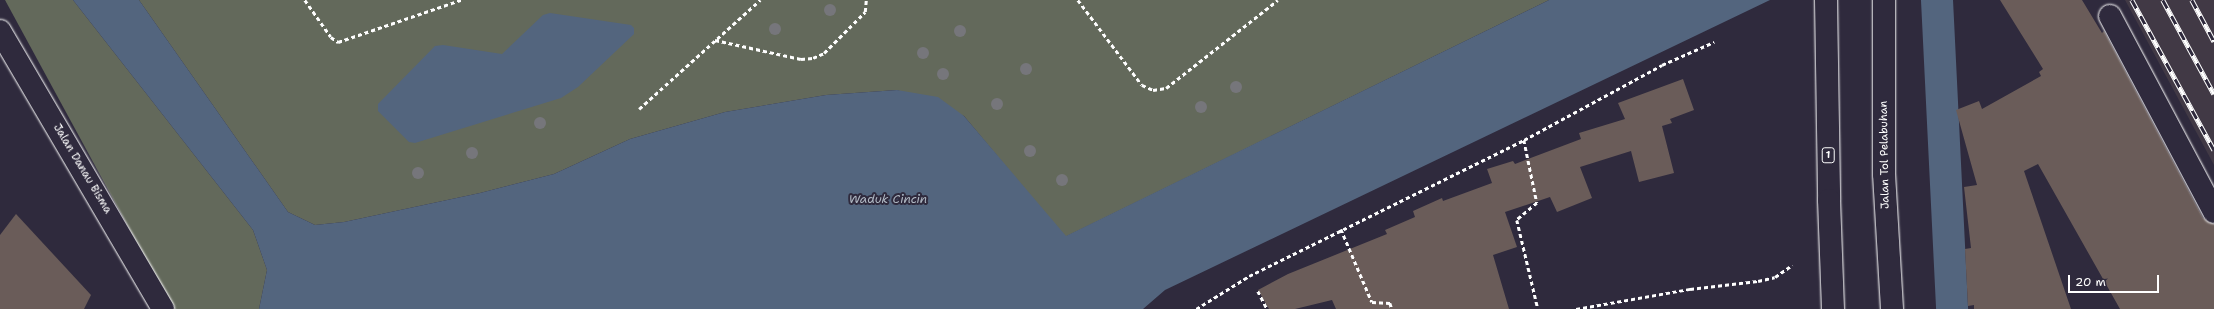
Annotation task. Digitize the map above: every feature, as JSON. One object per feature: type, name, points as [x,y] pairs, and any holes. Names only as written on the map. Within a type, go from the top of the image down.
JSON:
[{"type":"main road","name":"1","points":[[1826,0],[1829,200],[1833,309]]},
{"type":"main road","name":"Jalan Tol Pelabuhan","points":[[1884,0],[1884,174],[1892,309]]},
{"type":"main road","points":[[2110,16],[2214,212]]},
{"type":"main road","name":"Jalan Danau Bisma","points":[[0,31],[163,309]]},
{"type":"path","points":[[305,0],[330,37],[338,42],[461,0]]},
{"type":"path","points":[[639,109],[760,0]]},
{"type":"path","points":[[715,40],[801,59],[813,58],[824,53],[865,12],[866,0]]},
{"type":"path","points":[[1078,0],[1142,85],[1153,90],[1166,88],[1278,0]]},
{"type":"path","points":[[1196,309],[1248,276],[1524,140],[1662,65],[1714,42]]},
{"type":"path","points":[[1524,140],[1537,203],[1517,220],[1538,309]]},
{"type":"path","points":[[1341,229],[1372,302],[1390,303],[1392,309]]},
{"type":"path","points":[[1576,309],[1690,289],[1758,281],[1775,277],[1792,265]]},
{"type":"path","points":[[1258,291],[1267,309]]},
{"type":"shaded area","points":[[2125,0],[2214,0],[2214,165]]},
{"type":"green space","points":[[5,0],[73,0],[253,230],[267,270],[259,309],[173,309]]},
{"type":"green space","points":[[139,0],[1549,0],[1065,237],[964,116],[897,90],[826,95],[725,112],[630,139],[554,174],[480,193],[344,222],[315,225],[288,212]]},
{"type":"water","name":"Waduk Cincin","points":[[73,0],[139,0],[288,212],[315,225],[344,222],[480,193],[554,174],[630,139],[725,112],[826,95],[897,90],[938,97],[964,116],[1066,236],[1549,0],[1770,0],[1165,290],[1143,309],[259,309],[267,270],[253,230]]},
{"type":"water","points":[[550,13],[631,25],[634,28],[634,34],[578,87],[561,98],[415,143],[409,142],[378,111],[378,104],[435,46],[443,45],[502,54],[543,15]]},
{"type":"building","points":[[2000,0],[2082,0],[2102,33],[2104,31],[2203,218],[2214,224],[2214,309],[2120,309],[2038,164],[2024,171],[2071,309],[1974,309],[1974,305],[1968,306],[1965,249],[1971,248],[1964,187],[1977,185],[1956,110],[1979,101],[1982,109],[2041,76],[2039,72],[2043,69]]},
{"type":"building","points":[[1683,79],[1694,110],[1670,119],[1672,123],[1662,126],[1674,173],[1639,182],[1631,151],[1580,167],[1592,198],[1557,212],[1550,197],[1505,212],[1517,247],[1493,255],[1509,309],[1336,309],[1332,300],[1295,309],[1269,309],[1258,290],[1288,274],[1387,234],[1385,230],[1415,217],[1413,211],[1442,198],[1443,201],[1492,183],[1487,169],[1513,161],[1515,164],[1581,139],[1579,133],[1625,119],[1618,103]]},
{"type":"building","points":[[16,214],[91,295],[84,309],[0,309],[0,235]]},
{"type":"waterway","points":[[1937,0],[1952,309]]},
{"type":"railway","points":[[2132,0],[2214,150]]},
{"type":"railway","points":[[2163,0],[2214,94]]},
{"type":"railway","points":[[2192,0],[2214,41]]}]
